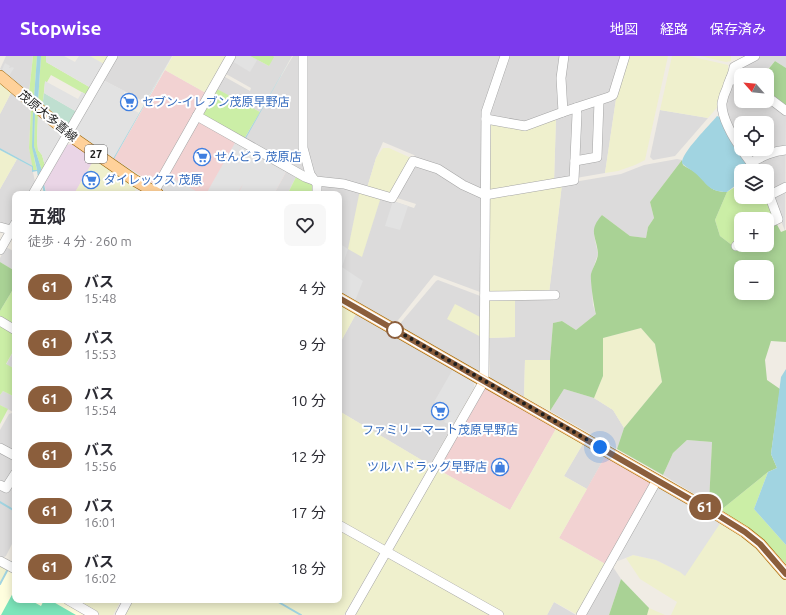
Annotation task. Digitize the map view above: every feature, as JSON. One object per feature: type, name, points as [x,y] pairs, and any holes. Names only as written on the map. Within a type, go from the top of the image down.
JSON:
[{"type":"main road","name":"茂原大多喜線","points":[[0,76],[68,134],[134,180],[153,191]]},
{"type":"main road","points":[[342,300],[716,514],[745,532],[760,544],[786,574]]},
{"type":"street","points":[[35,191],[113,56]]},
{"type":"street","points":[[157,191],[199,111],[231,56]]},
{"type":"street","points":[[303,56],[303,148],[310,174],[316,181],[317,191]]},
{"type":"street","points":[[350,615],[484,380],[486,119],[488,105],[505,56]]},
{"type":"street","points":[[563,112],[561,78],[564,56]]},
{"type":"street","points":[[486,119],[525,126],[613,95],[625,56]]},
{"type":"street","points":[[734,140],[725,120],[722,104],[734,67],[755,56]]},
{"type":"street","points":[[575,161],[597,157],[599,101]]},
{"type":"street","points":[[774,102],[786,111]]},
{"type":"street","points":[[197,116],[305,177],[316,181],[344,184],[392,198],[413,160],[438,169],[463,185],[485,195],[574,180],[578,114],[576,108]]},
{"type":"street","points":[[747,156],[752,162],[767,154],[786,150]]},
{"type":"street","points":[[774,190],[786,187]]},
{"type":"street","points":[[772,204],[778,219],[774,221]]},
{"type":"street","points":[[0,227],[12,227]]},
{"type":"street","points":[[0,250],[12,229]]},
{"type":"street","points":[[485,296],[554,296]]},
{"type":"street","points":[[0,321],[12,328]]},
{"type":"street","points":[[0,448],[12,454]]},
{"type":"street","points":[[0,485],[6,488],[12,479]]},
{"type":"street","points":[[580,615],[657,480]]},
{"type":"street","points":[[342,527],[499,615]]},
{"type":"street","points":[[73,603],[94,615]]},
{"type":"street","points":[[120,615],[126,603]]},
{"type":"shaded area","points":[[6,56],[33,56],[29,93],[0,69]]},
{"type":"shaded area","points":[[46,56],[64,56],[75,62],[79,56],[90,56],[104,64],[91,88],[46,62]]},
{"type":"shaded area","points":[[90,56],[109,56],[104,64]]},
{"type":"shaded area","points":[[117,56],[172,56],[145,102],[103,80]]},
{"type":"shaded area","points":[[173,56],[227,56],[206,93],[165,70]]},
{"type":"shaded area","points":[[235,56],[250,56],[269,66],[273,56],[292,56],[260,112],[216,89],[222,78],[225,77],[250,91],[251,88],[226,74]]},
{"type":"shaded area","points":[[235,56],[250,56],[257,60],[250,72],[232,61]]},
{"type":"shaded area","points":[[293,56],[299,56],[305,174],[244,139]]},
{"type":"shaded area","points":[[306,56],[502,56],[483,112],[483,190],[418,160],[414,155],[383,142],[376,158],[367,188],[320,179],[315,175],[307,151]]},
{"type":"shaded area","points":[[508,56],[563,56],[561,110],[525,124],[489,116]]},
{"type":"shaded area","points":[[565,56],[623,56],[612,94],[566,110],[563,79]]},
{"type":"shaded area","points":[[627,56],[668,56],[645,160],[618,171],[605,173],[616,99]]},
{"type":"shaded area","points":[[672,56],[689,56],[728,65],[729,74],[721,103],[708,118],[660,110]]},
{"type":"shaded area","points":[[700,56],[731,56],[731,61],[726,62]]},
{"type":"shaded area","points":[[758,56],[786,56],[786,68],[775,61],[769,68],[738,68],[739,65]]},
{"type":"shaded area","points":[[5,63],[10,66],[9,68],[14,68],[9,76],[2,70]]},
{"type":"shaded area","points":[[165,70],[206,93],[154,184],[114,159]]},
{"type":"shaded area","points":[[103,80],[125,91],[119,103],[139,113],[113,160],[74,132]]},
{"type":"shaded area","points":[[734,80],[734,108],[774,108],[774,99],[786,112],[785,231],[774,203],[774,164],[754,164],[749,156],[774,156],[774,116],[734,116],[734,128],[725,107]]},
{"type":"shaded area","points":[[0,81],[12,91],[0,114]]},
{"type":"shaded area","points":[[45,81],[78,99],[82,92],[87,95],[77,112],[44,93]]},
{"type":"shaded area","points":[[12,91],[31,108],[29,148],[33,166],[0,148],[0,114]]},
{"type":"shaded area","points":[[44,93],[77,112],[70,125],[41,103],[43,101]]},
{"type":"shaded area","points":[[614,97],[616,99],[605,173],[576,178],[577,164],[599,159],[602,108],[604,101]]},
{"type":"shaded area","points":[[594,104],[597,112],[595,153],[592,156],[578,156],[579,110]]},
{"type":"shaded area","points":[[660,110],[708,118],[675,156],[653,160],[650,157]]},
{"type":"shaded area","points":[[572,112],[572,115],[575,117],[571,178],[554,182],[556,117]]},
{"type":"shaded area","points":[[38,114],[62,135],[45,166],[42,155],[38,150]]},
{"type":"shaded area","points":[[556,117],[554,182],[489,192],[489,123],[525,128]]},
{"type":"shaded area","points":[[201,121],[287,170],[276,191],[163,191],[159,189],[196,124]]},
{"type":"shaded area","points":[[236,141],[287,170],[276,191],[240,191],[243,184],[239,191],[208,191]]},
{"type":"shaded area","points":[[74,143],[95,158],[76,191],[46,191],[44,184],[67,145]]},
{"type":"shaded area","points":[[383,148],[389,148],[411,158],[392,194],[367,188],[376,158]]},
{"type":"shaded area","points":[[0,150],[17,159],[0,189]]},
{"type":"shaded area","points":[[95,158],[138,186],[135,191],[76,191]]},
{"type":"shaded area","points":[[17,159],[32,167],[35,182],[30,191],[12,191],[12,221],[9,226],[0,225],[0,189]]},
{"type":"shaded area","points":[[677,159],[682,160],[650,202],[654,218],[648,227],[646,238],[630,236],[602,215],[594,235],[598,254],[591,275],[593,305],[596,314],[576,330],[562,321],[553,323],[550,360],[525,360],[524,397],[490,378],[489,338],[515,337],[515,298],[549,293],[562,184],[621,174],[644,165]]},
{"type":"shaded area","points":[[412,165],[437,171],[483,198],[482,291],[480,292],[434,275],[395,324],[342,293],[342,191],[321,191],[321,186],[360,190],[414,208],[416,204],[394,197]]},
{"type":"shaded area","points":[[287,170],[297,175],[289,191],[276,191]]},
{"type":"shaded area","points":[[168,175],[196,191],[163,191],[159,189]]},
{"type":"shaded area","points":[[562,184],[549,294],[488,293],[489,198]]},
{"type":"shaded area","points":[[360,190],[381,197],[362,257],[348,249]]},
{"type":"shaded area","points":[[393,201],[408,206],[400,230],[385,226]]},
{"type":"shaded area","points":[[342,245],[348,249],[342,267]]},
{"type":"shaded area","points":[[6,247],[12,250],[12,269],[0,262],[0,258]]},
{"type":"shaded area","points":[[342,267],[363,281],[355,301],[342,293]]},
{"type":"shaded area","points":[[438,280],[483,297],[481,371],[479,372],[398,326]]},
{"type":"shaded area","points":[[515,298],[515,337],[489,338],[488,300]]},
{"type":"shaded area","points":[[342,304],[357,312],[342,340]]},
{"type":"shaded area","points":[[455,304],[482,318],[481,337],[447,319]]},
{"type":"shaded area","points":[[357,312],[473,380],[474,387],[430,465],[342,413],[342,340]]},
{"type":"shaded area","points":[[641,328],[655,344],[662,382],[624,428],[613,410],[594,398],[603,376],[603,338]]},
{"type":"shaded area","points":[[12,354],[12,368],[6,365]]},
{"type":"shaded area","points":[[525,360],[550,360],[550,411],[524,397]]},
{"type":"shaded area","points":[[453,369],[473,380],[474,387],[452,426],[444,422],[451,411],[434,402]]},
{"type":"shaded area","points":[[483,387],[557,427],[510,510],[437,469]]},
{"type":"shaded area","points":[[564,389],[594,398],[613,410],[624,428],[617,449],[550,411]]},
{"type":"shaded area","points":[[3,391],[12,396],[12,411],[0,405],[0,395]]},
{"type":"shaded area","points":[[12,413],[12,449],[10,450],[0,445],[0,430],[9,414]]},
{"type":"shaded area","points":[[342,413],[430,465],[383,548],[342,525]]},
{"type":"shaded area","points":[[557,427],[584,442],[564,476],[587,489],[559,538],[607,565],[578,615],[554,602],[547,615],[502,615],[389,552],[437,469],[510,510]]},
{"type":"shaded area","points":[[687,440],[712,442],[709,503],[663,475],[673,453]]},
{"type":"shaded area","points":[[584,442],[606,455],[587,489],[564,476]]},
{"type":"shaded area","points":[[0,451],[12,457],[12,474],[7,483],[0,481]]},
{"type":"shaded area","points":[[606,455],[654,482],[607,565],[559,538]]},
{"type":"shaded area","points":[[12,484],[12,544],[6,556],[2,558],[0,557],[0,488],[7,492]]},
{"type":"shaded area","points":[[660,486],[721,522],[685,576],[656,560],[633,555],[618,561],[616,556],[655,488]]},
{"type":"shaded area","points":[[721,522],[741,533],[764,554],[786,580],[786,615],[671,615],[677,602],[640,579],[626,558],[633,555],[656,560],[681,572]]},
{"type":"shaded area","points":[[342,528],[381,551],[344,615],[123,615],[130,603],[342,603]]},
{"type":"shaded area","points":[[388,555],[495,615],[354,615]]},
{"type":"shaded area","points":[[0,563],[9,568],[0,584]]},
{"type":"shaded area","points":[[611,564],[621,579],[609,615],[582,615]]},
{"type":"shaded area","points":[[9,568],[12,570],[12,603],[69,603],[89,615],[0,615],[0,583]]},
{"type":"shaded area","points":[[554,602],[576,615],[547,615]]},
{"type":"shaded area","points":[[78,603],[119,603],[113,615],[98,615]]},
{"type":"shaded area","points":[[649,608],[665,615],[647,615]]},
{"type":"green space","points":[[33,56],[37,56],[34,98],[29,93]]},
{"type":"green space","points":[[41,56],[46,56],[46,62],[91,88],[87,95],[51,75],[47,82],[45,82],[43,101],[41,103],[38,102]]},
{"type":"green space","points":[[250,56],[273,56],[274,57],[269,66]]},
{"type":"green space","points":[[775,61],[786,68],[786,112],[774,99],[774,68],[769,68]]},
{"type":"green space","points":[[215,88],[260,112],[244,139],[201,115]]},
{"type":"green space","points":[[31,108],[33,111],[33,148],[37,170],[33,170],[29,148]]},
{"type":"green space","points":[[35,112],[38,114],[38,150],[42,155],[45,166],[42,171],[34,146]]},
{"type":"green space","points":[[682,160],[683,165],[695,172],[708,186],[721,192],[727,192],[715,220],[720,236],[734,247],[734,252],[774,252],[774,222],[781,232],[786,230],[786,342],[771,341],[765,360],[767,380],[780,389],[771,454],[777,468],[768,472],[721,510],[709,503],[712,442],[687,440],[673,453],[663,475],[617,449],[624,428],[662,382],[655,344],[641,328],[603,338],[603,376],[594,398],[564,389],[550,411],[550,360],[553,323],[562,321],[576,330],[596,314],[592,294],[591,277],[598,256],[594,233],[595,225],[602,215],[630,236],[646,238],[648,227],[654,218],[650,202]]},
{"type":"green space","points":[[297,175],[312,183],[313,191],[289,191]]},
{"type":"green space","points":[[734,188],[734,204],[769,204],[772,212],[734,212],[733,246],[720,236],[715,220],[727,192]]},
{"type":"green space","points":[[0,262],[12,269],[12,291],[0,311]]},
{"type":"green space","points":[[12,291],[12,326],[0,320],[0,311]]},
{"type":"green space","points":[[0,323],[12,329],[12,353],[6,364],[12,367],[12,396],[3,391],[0,395]]},
{"type":"green space","points":[[0,405],[8,409],[0,424]]},
{"type":"green space","points":[[768,472],[754,509],[786,545],[786,564],[762,538],[721,510]]},
{"type":"green space","points":[[621,579],[649,608],[647,615],[609,615]]},
{"type":"green space","points":[[12,595],[12,603],[36,603],[41,606],[42,603],[55,603],[76,615],[1,615]]},
{"type":"water","points":[[37,56],[41,56],[38,102],[34,98]]},
{"type":"water","points":[[172,56],[114,159],[153,185],[113,159]]},
{"type":"water","points":[[292,56],[246,138],[245,138]]},
{"type":"water","points":[[33,111],[35,112],[34,146],[42,171],[38,177],[37,171],[32,172],[32,167],[0,150],[0,148],[33,166],[33,170],[37,170],[32,147]]},
{"type":"water","points":[[717,116],[722,118],[726,133],[734,147],[734,156],[741,156],[747,164],[734,164],[734,187],[727,192],[712,189],[685,166],[682,163],[683,158],[691,146]]},
{"type":"water","points":[[786,369],[786,545],[754,509],[768,472],[777,468],[771,454],[781,377]]},
{"type":"waterway","points":[[43,184],[44,191]]},
{"type":"waterway","points":[[0,502],[12,509]]},
{"type":"waterway","points":[[0,584],[8,569]]},
{"type":"waterway","points":[[280,603],[301,615]]},
{"type":"bus line","name":"61","points":[[342,300],[716,514],[745,532],[760,544],[786,574]]},
{"type":"place","name":"セブン-イレブン茂原早野店","points":[[129,102]]},
{"type":"place","name":"せんどう 茂原店","points":[[202,157]]},
{"type":"place","name":"ダイレックス 茂原","points":[[91,180]]},
{"type":"place","name":"ファミリーマート茂原早野店","points":[[440,411]]},
{"type":"place","name":"ツルハドラッグ早野店","points":[[500,467]]},
{"type":"route","points":[[395,330],[394,329],[600,447]]}]
